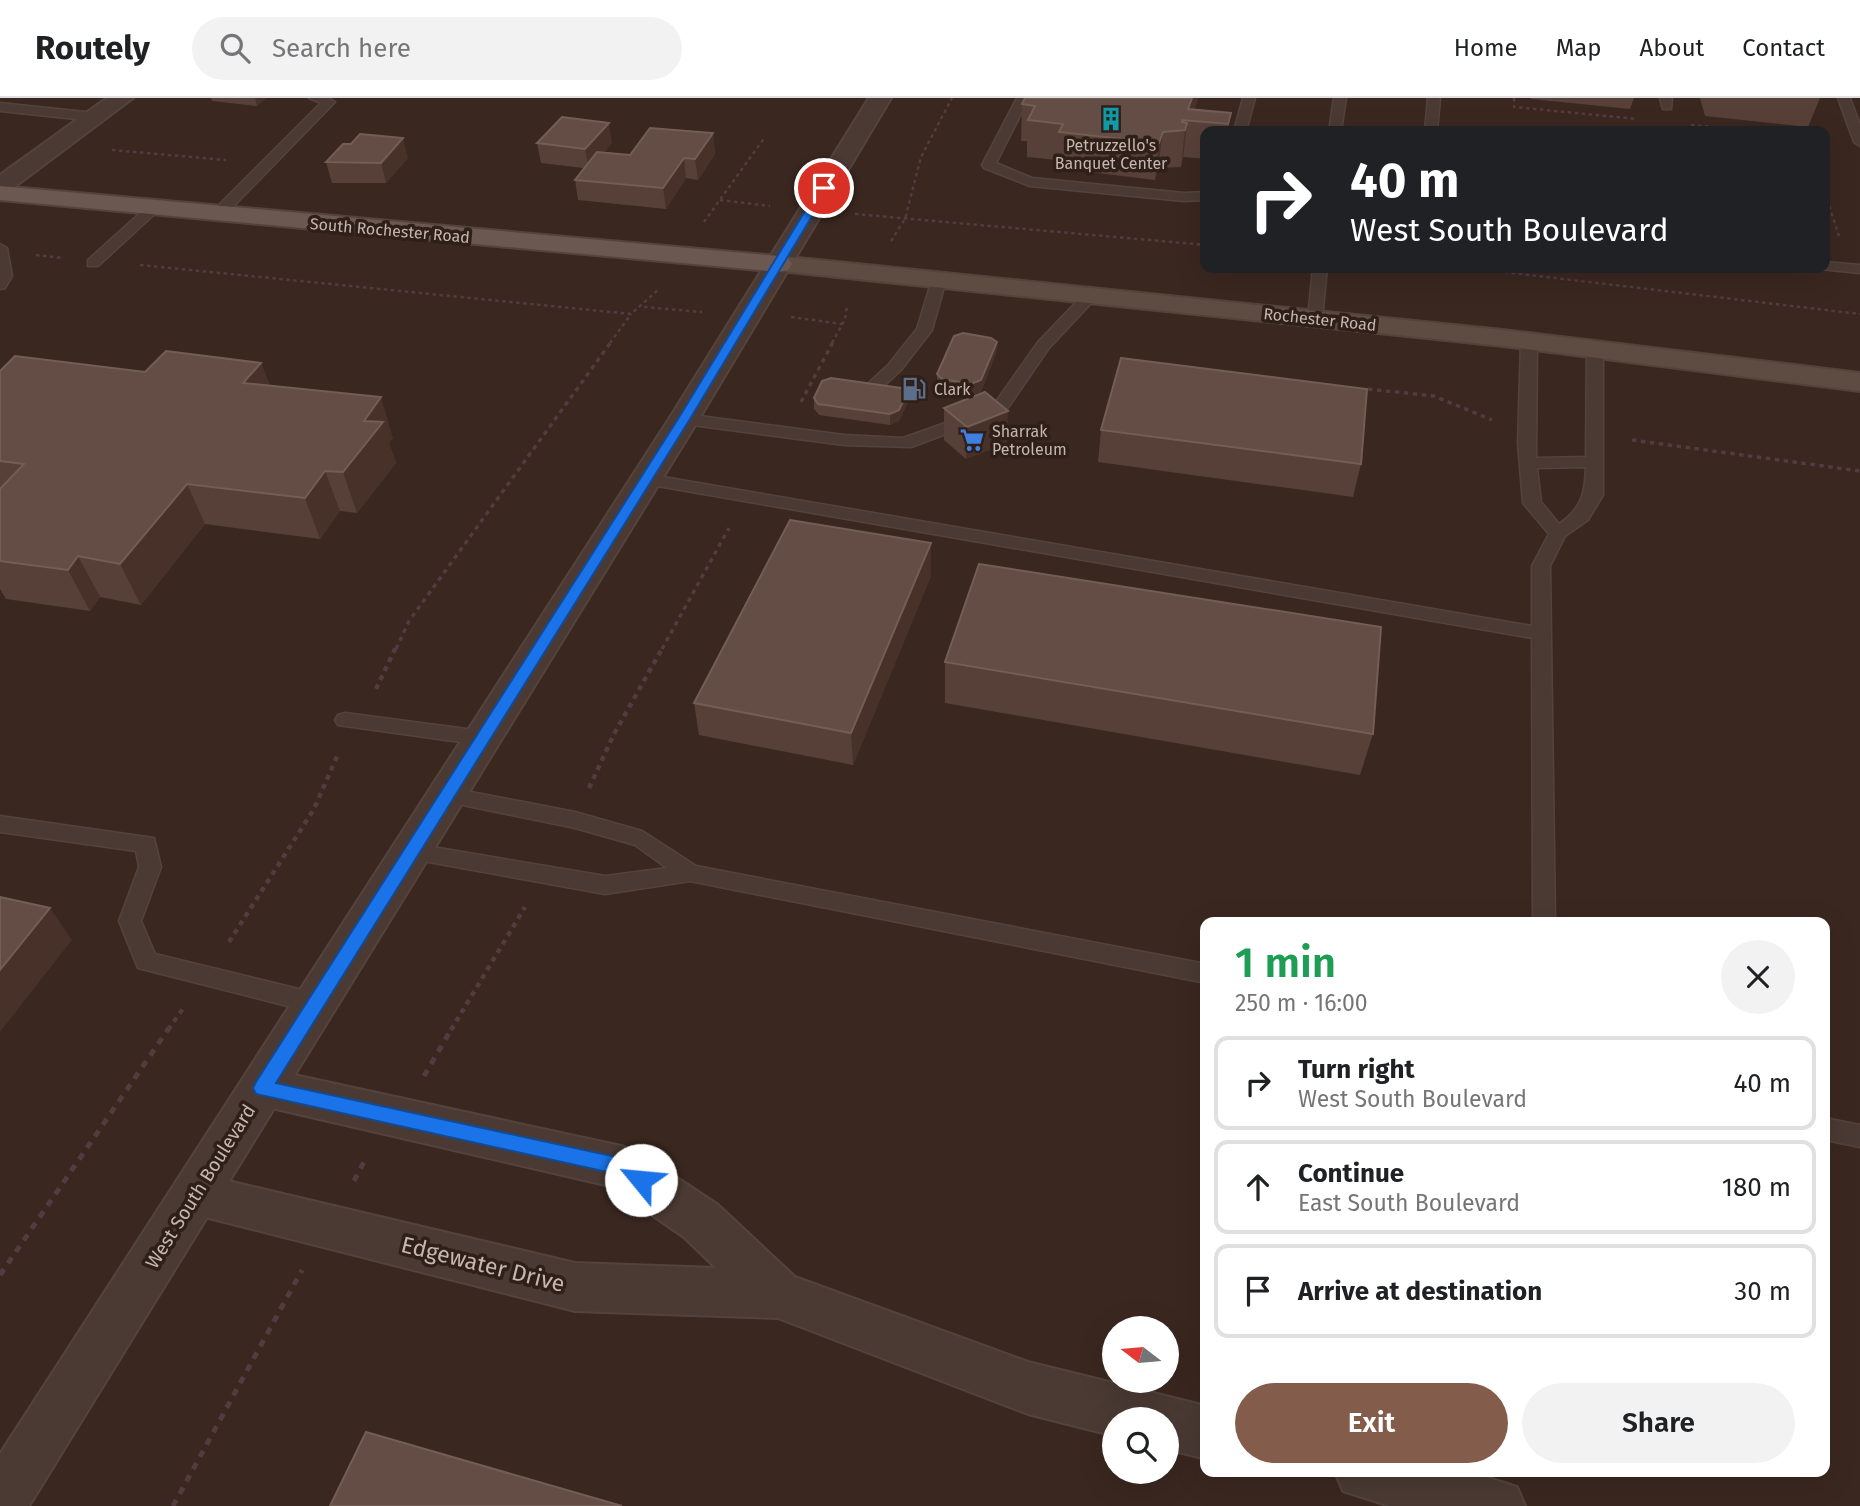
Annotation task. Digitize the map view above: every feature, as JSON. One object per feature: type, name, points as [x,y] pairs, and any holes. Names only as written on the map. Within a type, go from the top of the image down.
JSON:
[{"type":"main road","name":"South Rochester Road","points":[[0,193],[779,264]]},
{"type":"main road","name":"Rochester Road","points":[[779,264],[1529,341],[1860,382]]},
{"type":"street","points":[[0,186],[122,98]]},
{"type":"street","name":"West South Boulevard","points":[[0,1503],[684,419],[880,98]]},
{"type":"street","name":"Edgewater Drive","points":[[262,1088],[621,1167],[701,1221],[778,1294]]},
{"type":"street","name":"Edgewater Drive","points":[[194,1195],[575,1287],[778,1294],[902,1343],[1028,1388],[1105,1407]]},
{"type":"street","points":[[1179,1426],[1200,1431]]},
{"type":"street","points":[[1382,1477],[1498,1506]]},
{"type":"lane","points":[[218,214],[329,102],[315,98]]},
{"type":"lane","points":[[1023,98],[989,165],[1030,182],[1200,196]]},
{"type":"lane","points":[[1241,126],[1249,98]]},
{"type":"lane","points":[[1336,126],[1340,98]]},
{"type":"lane","points":[[1431,126],[1434,98]]},
{"type":"lane","points":[[1844,98],[1860,142]]},
{"type":"lane","points":[[0,107],[95,117]]},
{"type":"lane","points":[[93,263],[153,208]]},
{"type":"lane","points":[[0,248],[5,276],[0,285]]},
{"type":"lane","points":[[1830,266],[1860,269]]},
{"type":"lane","points":[[1315,318],[1320,273]]},
{"type":"lane","points":[[866,394],[895,367],[924,330],[939,280]]},
{"type":"lane","points":[[684,419],[844,440],[905,443],[999,409],[1043,345],[1091,295]]},
{"type":"lane","points":[[1529,341],[1527,463],[1532,503],[1558,533]]},
{"type":"lane","points":[[1544,917],[1541,566],[1558,533],[1582,516],[1594,495],[1595,349]]},
{"type":"lane","points":[[844,440],[855,420]]},
{"type":"lane","points":[[1527,463],[1595,462]]},
{"type":"lane","points":[[646,479],[1543,634]]},
{"type":"lane","points":[[345,720],[482,738]]},
{"type":"lane","points":[[445,795],[575,820],[642,839],[690,873]]},
{"type":"lane","points":[[0,824],[146,844],[150,867],[130,921],[146,961],[315,1003]]},
{"type":"lane","points":[[409,851],[605,885],[690,873],[1200,973]]},
{"type":"lane","points":[[1830,1130],[1860,1136]]},
{"type":"path","points":[[893,238],[905,219],[920,156],[952,98]]},
{"type":"path","points":[[1514,98],[1514,107],[1649,120]]},
{"type":"path","points":[[1690,124],[1709,126]]},
{"type":"path","points":[[698,230],[765,137]]},
{"type":"path","points":[[104,149],[234,161]]},
{"type":"path","points":[[719,200],[766,205]]},
{"type":"path","points":[[1830,208],[1842,245]]},
{"type":"path","points":[[870,216],[1200,244]]},
{"type":"path","points":[[31,255],[66,258]]},
{"type":"path","points":[[136,265],[631,314]]},
{"type":"path","points":[[1512,273],[1860,314]]},
{"type":"path","points":[[373,692],[409,621],[631,314],[643,307],[661,287]]},
{"type":"path","points":[[643,307],[686,311]]},
{"type":"path","points":[[784,433],[842,324],[846,307]]},
{"type":"path","points":[[813,319],[842,324]]},
{"type":"path","points":[[1368,389],[1434,396],[1497,422]]},
{"type":"path","points":[[1631,440],[1860,471]]},
{"type":"path","points":[[575,820],[614,734],[747,496]]},
{"type":"path","points":[[228,943],[314,810],[340,748]]},
{"type":"path","points":[[418,1084],[544,874]]},
{"type":"path","points":[[0,1275],[174,1022]]},
{"type":"path","points":[[352,1184],[369,1154]]},
{"type":"path","points":[[173,1506],[307,1261]]},
{"type":"building","points":[[1025,98],[1192,98],[1188,109],[1231,113],[1228,124],[1182,120],[1187,123],[1185,130],[1163,132],[1159,143],[1059,132],[1063,124],[1028,120],[1035,106],[1022,104]]},
{"type":"building","points":[[562,117],[609,123],[585,149],[537,143]]},
{"type":"building","points":[[650,128],[713,133],[695,159],[684,158],[663,188],[575,180],[597,152],[630,155]]},
{"type":"building","points":[[360,134],[403,138],[381,163],[326,162],[343,144],[351,144]]},
{"type":"building","points":[[963,333],[991,338],[997,342],[981,380],[971,384],[942,379],[937,374],[954,336]]},
{"type":"building","points":[[166,351],[261,363],[243,383],[381,397],[364,421],[383,422],[343,472],[325,471],[305,498],[187,484],[120,564],[78,556],[68,570],[0,561],[0,489],[24,464],[0,461],[0,371],[15,356],[145,372]]},
{"type":"building","points":[[1121,358],[1367,389],[1361,464],[1101,430]]},
{"type":"building","points":[[831,378],[901,388],[907,393],[899,410],[890,414],[818,404],[814,398],[822,381]]},
{"type":"building","points":[[985,392],[1008,411],[967,427],[944,408]]},
{"type":"building","points":[[790,520],[931,543],[851,733],[694,703]]},
{"type":"building","points":[[979,564],[1381,627],[1373,734],[945,662]]},
{"type":"building","points":[[0,897],[50,908],[0,970]]},
{"type":"building","points":[[366,1432],[622,1506],[330,1506]]},
{"type":"place","name":"Petruzzello's Banquet Center","points":[[1111,119]]},
{"type":"place","name":"Clark","points":[[914,389]]},
{"type":"place","name":"Sharrak Petroleum","points":[[972,440]]},
{"type":"route","points":[[641,1180],[621,1167],[396,1115],[262,1088],[409,851],[684,419],[824,188]]}]
